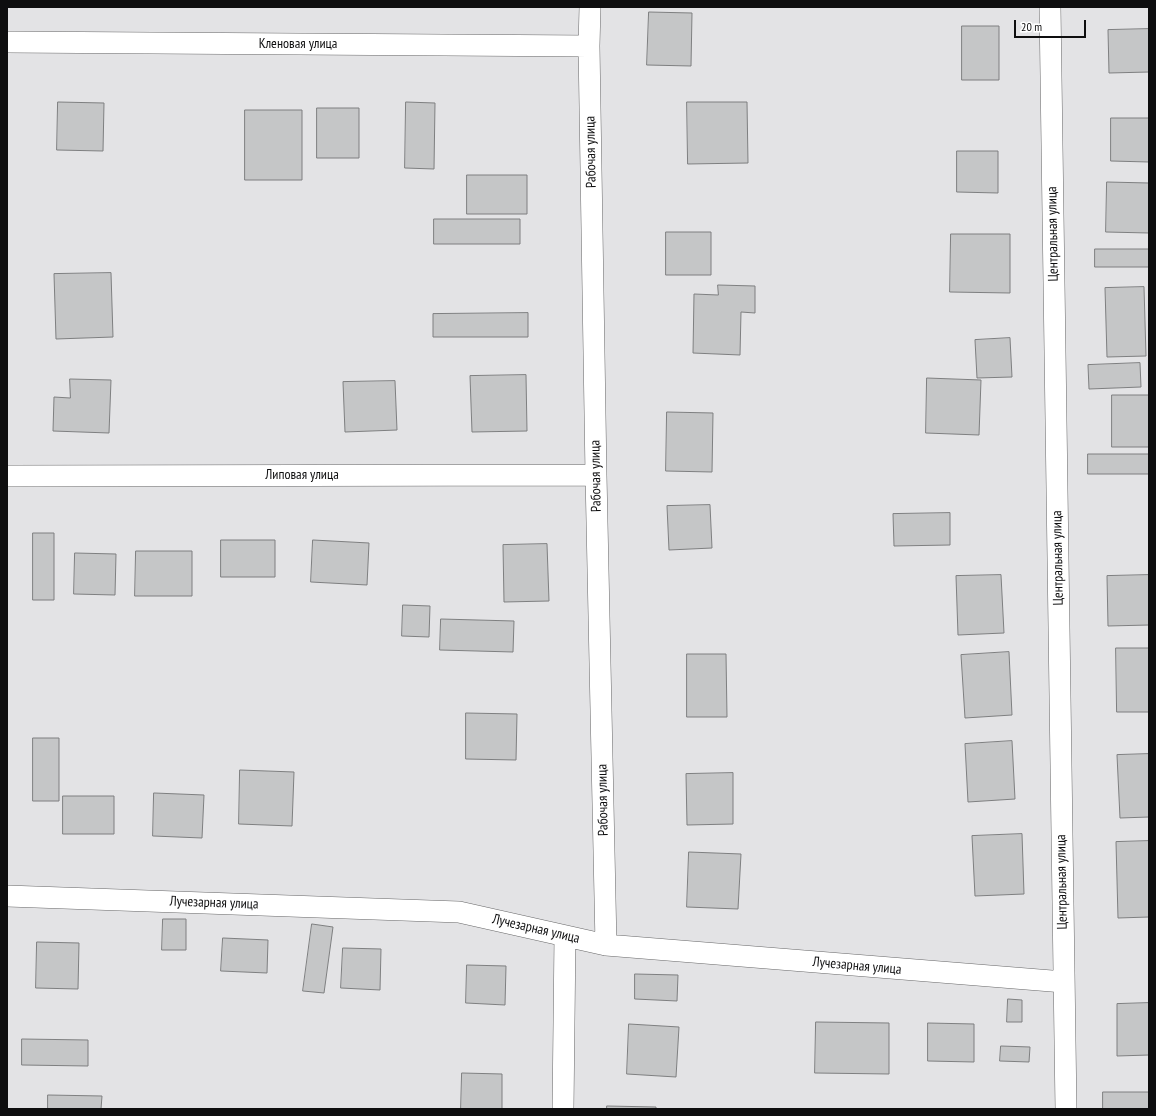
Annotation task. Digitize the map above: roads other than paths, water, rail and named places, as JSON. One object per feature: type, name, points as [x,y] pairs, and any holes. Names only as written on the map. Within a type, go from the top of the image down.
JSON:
[{"type":"street","name":"Рабочая улица","points":[[590,7],[589,46],[596,475],[606,945]]},
{"type":"street","name":"Центральная улица","points":[[1050,7],[1066,1109]]},
{"type":"street","name":"Кленовая улица","points":[[7,42],[589,46]]},
{"type":"street","name":"Липовая улица","points":[[7,476],[596,475]]},
{"type":"street","name":"Лучезарная улица","points":[[7,896],[459,912],[606,945],[1064,982]]},
{"type":"street","points":[[563,1109],[565,936]]}]
